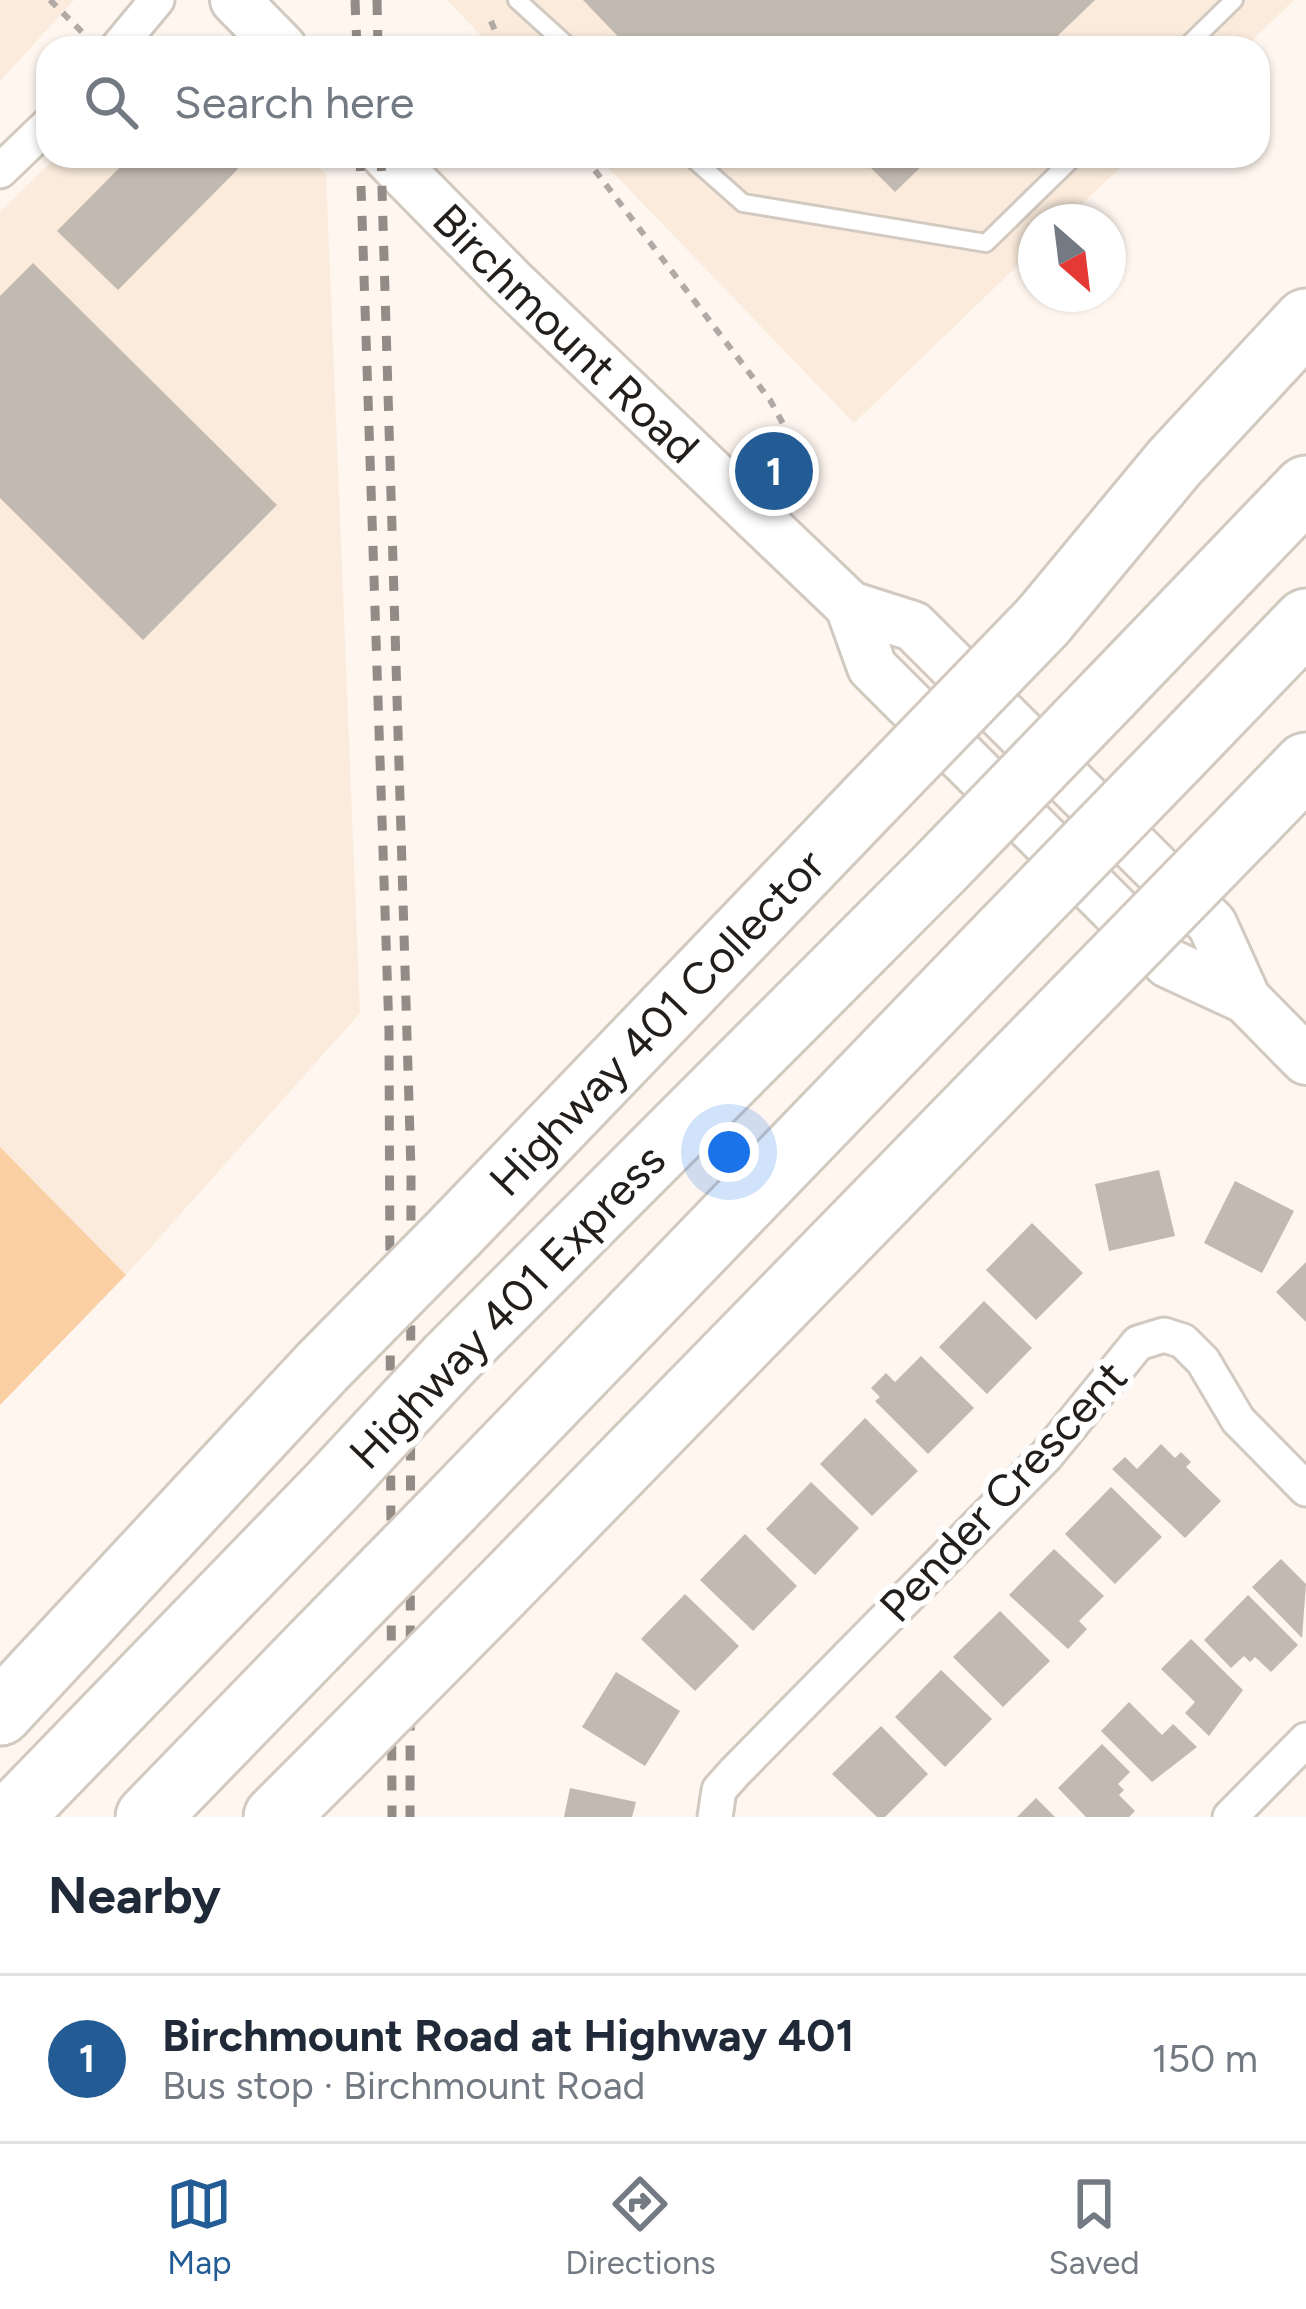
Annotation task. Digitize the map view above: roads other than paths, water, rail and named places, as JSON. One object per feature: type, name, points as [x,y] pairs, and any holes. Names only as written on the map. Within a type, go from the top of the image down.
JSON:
[{"type":"highway","points":[[1174,463],[1306,309]]},
{"type":"highway","name":"Highway 401 Collector","points":[[0,1713],[308,1382],[1043,621],[1174,463],[1306,321]]},
{"type":"highway","points":[[1174,463],[1306,332]]},
{"type":"highway","name":"Highway 401 Express","points":[[11,1817],[450,1359],[940,868],[1306,488]]},
{"type":"highway","points":[[148,1817],[1306,621]]},
{"type":"highway","points":[[276,1817],[1306,765]]},
{"type":"highway","points":[[0,1672],[308,1382]]},
{"type":"main road","points":[[235,0],[270,36]]},
{"type":"main road","name":"Birchmount Road","points":[[400,168],[510,281],[850,606],[913,626],[1212,924],[1246,998],[1306,1060]]},
{"type":"street","points":[[127,36],[158,0]]},
{"type":"street","points":[[0,171],[36,136]]},
{"type":"street","name":"Pender Crescent","points":[[715,1817],[719,1790],[735,1772],[1046,1456],[1138,1343],[1164,1335],[1183,1341],[1203,1361],[1238,1420],[1306,1489]]},
{"type":"street","points":[[1230,1817],[1306,1740]]},
{"type":"lane","points":[[517,0],[557,36]]},
{"type":"lane","points":[[1197,36],[1234,0]]},
{"type":"lane","points":[[704,168],[743,203],[986,243],[1063,168]]},
{"type":"railway","points":[[355,0],[356,36]]},
{"type":"railway","points":[[377,0],[378,36]]},
{"type":"railway","points":[[360,168],[389,1031],[392,1817]]},
{"type":"railway","points":[[381,168],[411,1171],[410,1817]]},
{"type":"place","name":"Birchmount Road at Highway 401","points":[[774,471]]}]
